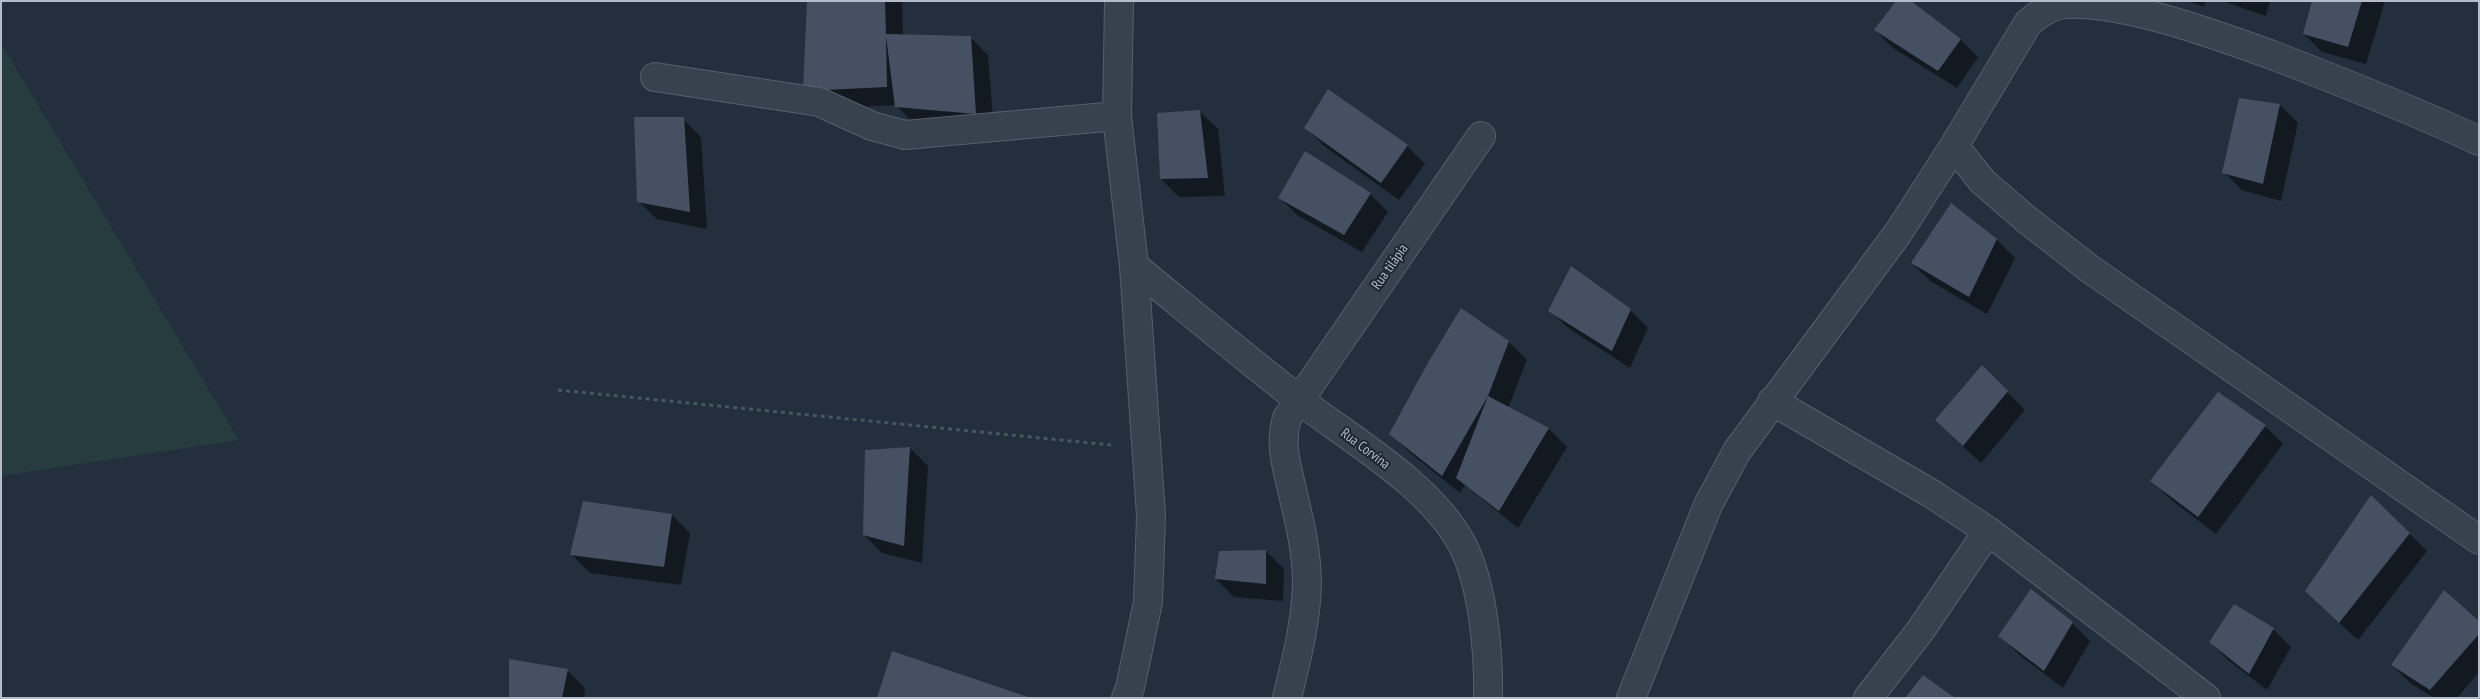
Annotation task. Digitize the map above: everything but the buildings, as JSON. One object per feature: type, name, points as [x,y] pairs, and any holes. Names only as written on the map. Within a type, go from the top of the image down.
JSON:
[{"type":"street","points":[[1119,1],[1117,116],[1134,266],[1151,516],[1148,602],[1130,688],[1126,698]]},
{"type":"street","points":[[1632,698],[1708,505],[1737,451],[1898,232],[1954,146],[2028,23],[2046,9],[2064,4],[2092,4],[2127,9],[2194,26],[2421,113],[2479,141]]},
{"type":"street","points":[[655,77],[819,102],[872,126],[905,136],[1117,116]]},
{"type":"street","name":"Rua tilápia","points":[[1287,698],[1300,648],[1307,584],[1301,530],[1283,452],[1282,434],[1287,418],[1481,136]]},
{"type":"street","points":[[1954,146],[1984,182],[2026,219],[2090,268],[2479,540]]},
{"type":"street","name":"Rua Corvina","points":[[1134,266],[1299,399],[1413,485],[1448,523],[1463,547],[1480,596],[1488,698]]},
{"type":"street","points":[[1772,401],[1900,474],[1988,531],[2206,698]]},
{"type":"street","points":[[1868,698],[1920,631],[1988,531]]},
{"type":"path","points":[[558,390],[1146,448]]},
{"type":"green space","points":[[1,43],[239,440],[1,476]]}]
